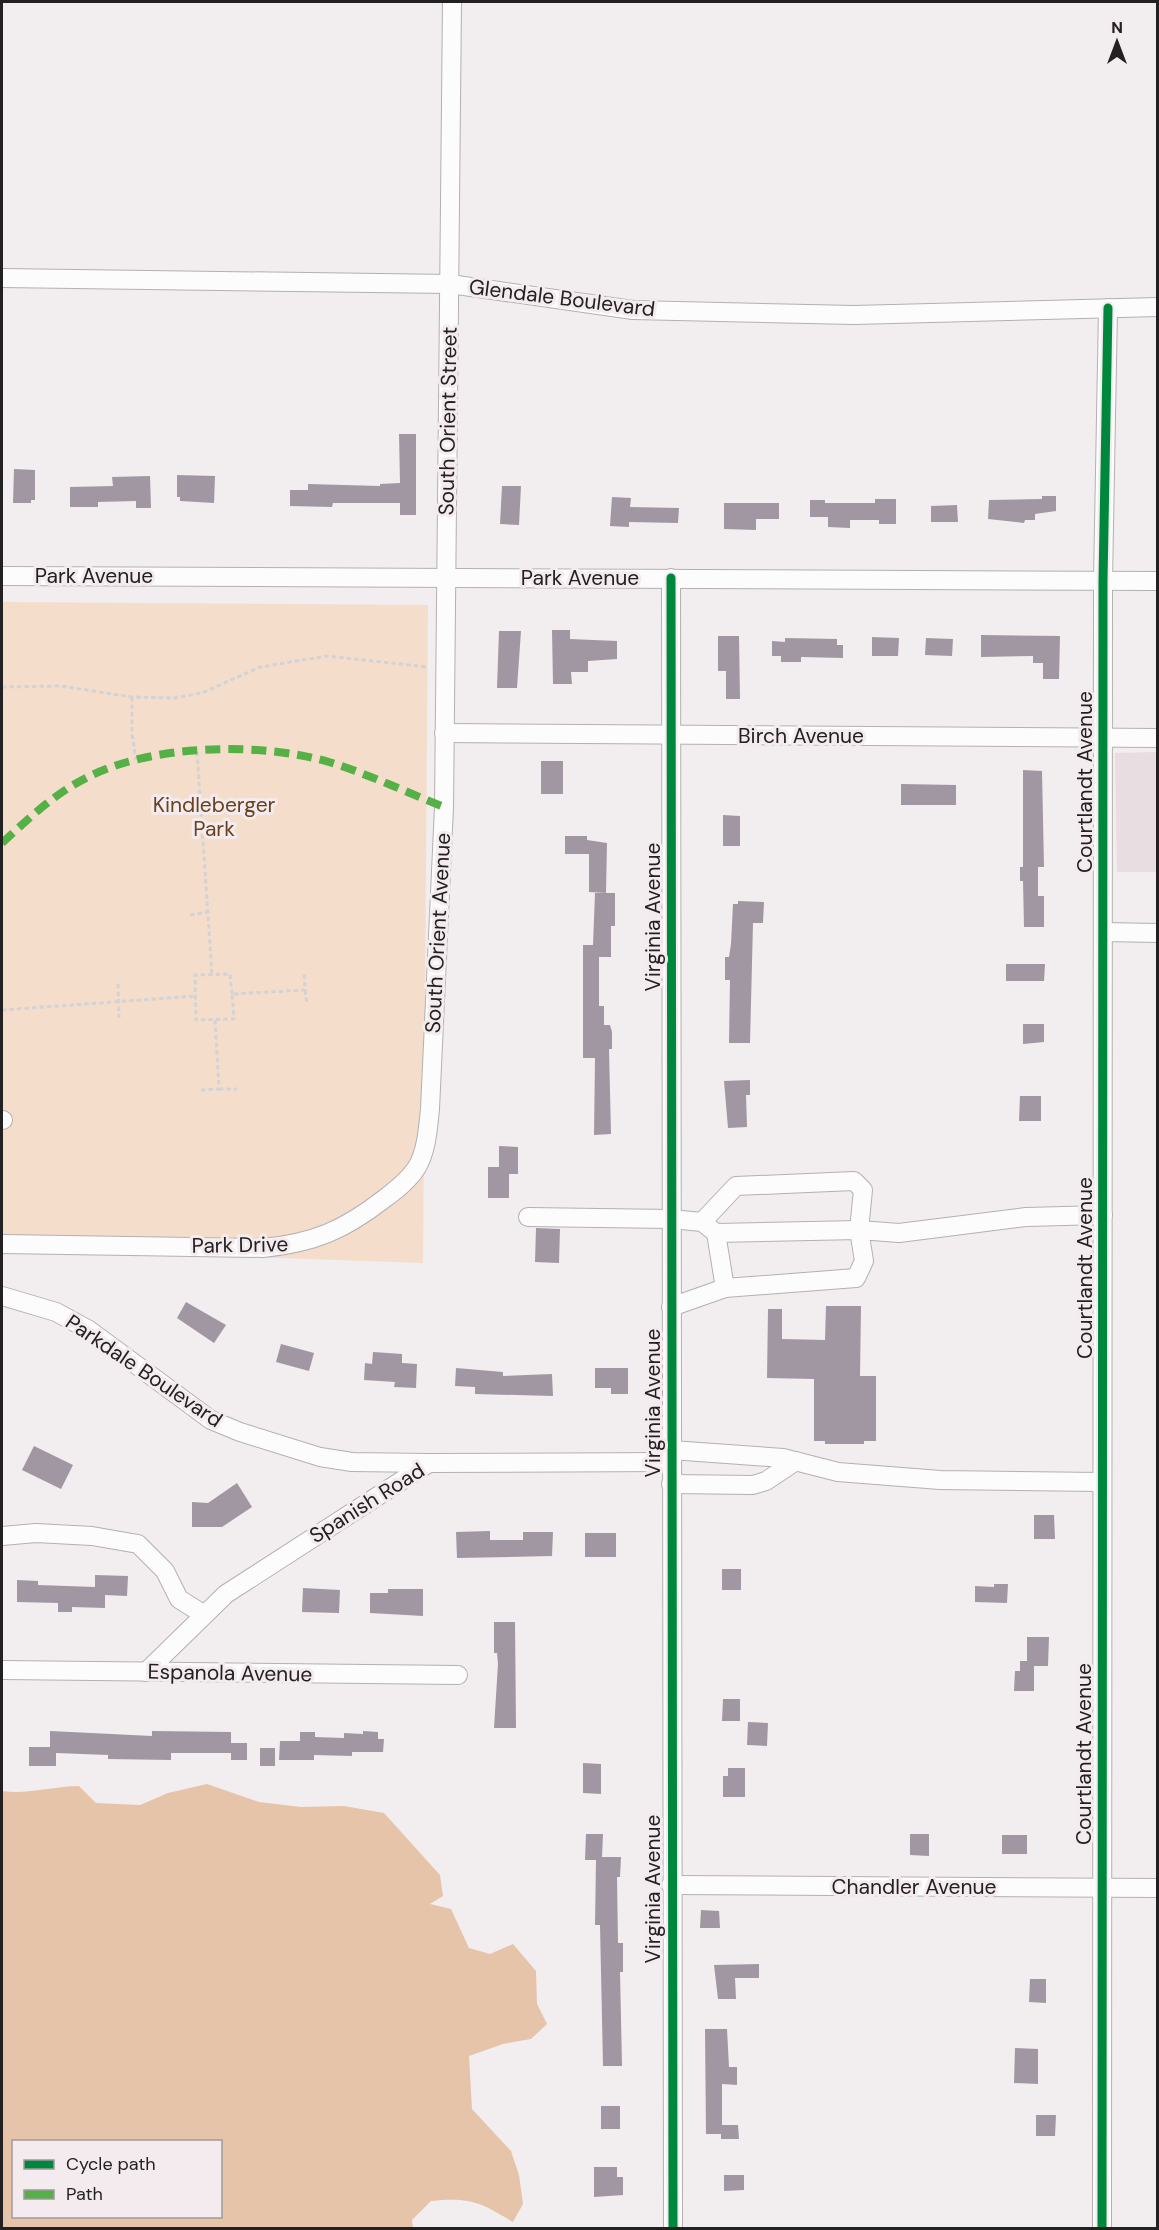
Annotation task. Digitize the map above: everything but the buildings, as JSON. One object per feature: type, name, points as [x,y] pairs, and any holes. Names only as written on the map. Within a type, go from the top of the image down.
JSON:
[{"type":"street","name":"South Orient Street","points":[[444,733],[452,2]]},
{"type":"street","name":"Glendale Boulevard","points":[[2,278],[450,284],[633,310],[854,315],[1158,307]]},
{"type":"street","name":"Courtlandt Avenue","points":[[1102,2229],[1103,581],[1108,308]]},
{"type":"street","name":"Park Avenue","points":[[2,576],[1158,581]]},
{"type":"street","name":"Virginia Avenue","points":[[671,578],[673,2229]]},
{"type":"street","name":"Birch Avenue","points":[[444,733],[1158,738]]},
{"type":"street","name":"South Orient Avenue","points":[[428,1133],[444,807],[444,733]]},
{"type":"street","points":[[1103,932],[1158,933]]},
{"type":"street","name":"Park Drive","points":[[2,1244],[262,1248],[294,1245],[342,1228],[402,1184],[418,1166],[428,1133]]},
{"type":"street","points":[[671,1307],[725,1288],[856,1278],[864,1261],[859,1230],[863,1190],[854,1181],[736,1186],[709,1227],[725,1288]]},
{"type":"street","points":[[528,1217],[671,1219],[709,1227],[899,1233],[1026,1217],[1103,1215]]},
{"type":"street","name":"Parkdale Boulevard","points":[[2,1296],[47,1309],[89,1330],[211,1420],[240,1432],[320,1457],[352,1462],[429,1463]]},
{"type":"street","name":"Spanish Road","points":[[146,1672],[226,1594],[429,1463],[671,1456],[783,1458],[838,1472],[928,1479],[1102,1482]]},
{"type":"street","points":[[671,1484],[753,1485],[766,1481],[796,1461]]},
{"type":"street","points":[[2,1536],[36,1533],[92,1536],[138,1544],[165,1571],[179,1599],[203,1614]]},
{"type":"street","name":"Espanola Avenue","points":[[2,1671],[458,1675]]},
{"type":"street","name":"Chandler Avenue","points":[[671,1885],[1158,1888]]},
{"type":"path","points":[[2,687],[61,686],[132,697],[187,696],[221,686],[260,667],[327,656],[445,670]]},
{"type":"path","points":[[132,697],[132,735],[136,760]]},
{"type":"path","points":[[197,752],[212,975]]},
{"type":"path","points":[[190,915],[208,912]]},
{"type":"path","points":[[304,972],[307,1004]]},
{"type":"path","points":[[230,974],[234,1019],[196,1020],[195,975],[212,975],[230,974]]},
{"type":"path","points":[[118,984],[119,1018]]},
{"type":"path","points":[[232,994],[305,990]]},
{"type":"path","points":[[2,1010],[196,996]]},
{"type":"path","points":[[215,1020],[219,1089]]},
{"type":"path","points":[[201,1090],[237,1089]]},
{"type":"shaded area","points":[[1157,752],[1157,872],[1117,872],[1115,753]]},
{"type":"shaded area","points":[[207,1784],[259,1802],[301,1807],[344,1806],[384,1813],[440,1875],[443,1896],[430,1904],[451,1909],[469,1948],[490,1954],[513,1944],[536,1971],[537,2004],[547,2024],[531,2039],[503,2044],[469,2056],[472,2109],[511,2151],[519,2175],[523,2204],[513,2222],[474,2202],[456,2200],[431,2201],[412,2220],[413,2228],[2,2228],[2,1791],[21,1792],[79,1786],[96,1803],[140,1805],[168,1793]]},
{"type":"green space","name":"Kindleberger Park","points":[[2,602],[428,605],[423,1263],[2,1248]]},
{"type":"marked path","points":[[2,843],[32,816],[76,783],[114,766],[175,752],[240,749],[302,756],[329,762],[444,807]]},
{"type":"cycle path","points":[[1102,2228],[1103,581],[1108,308]]},
{"type":"cycle path","points":[[671,578],[673,2228]]}]
